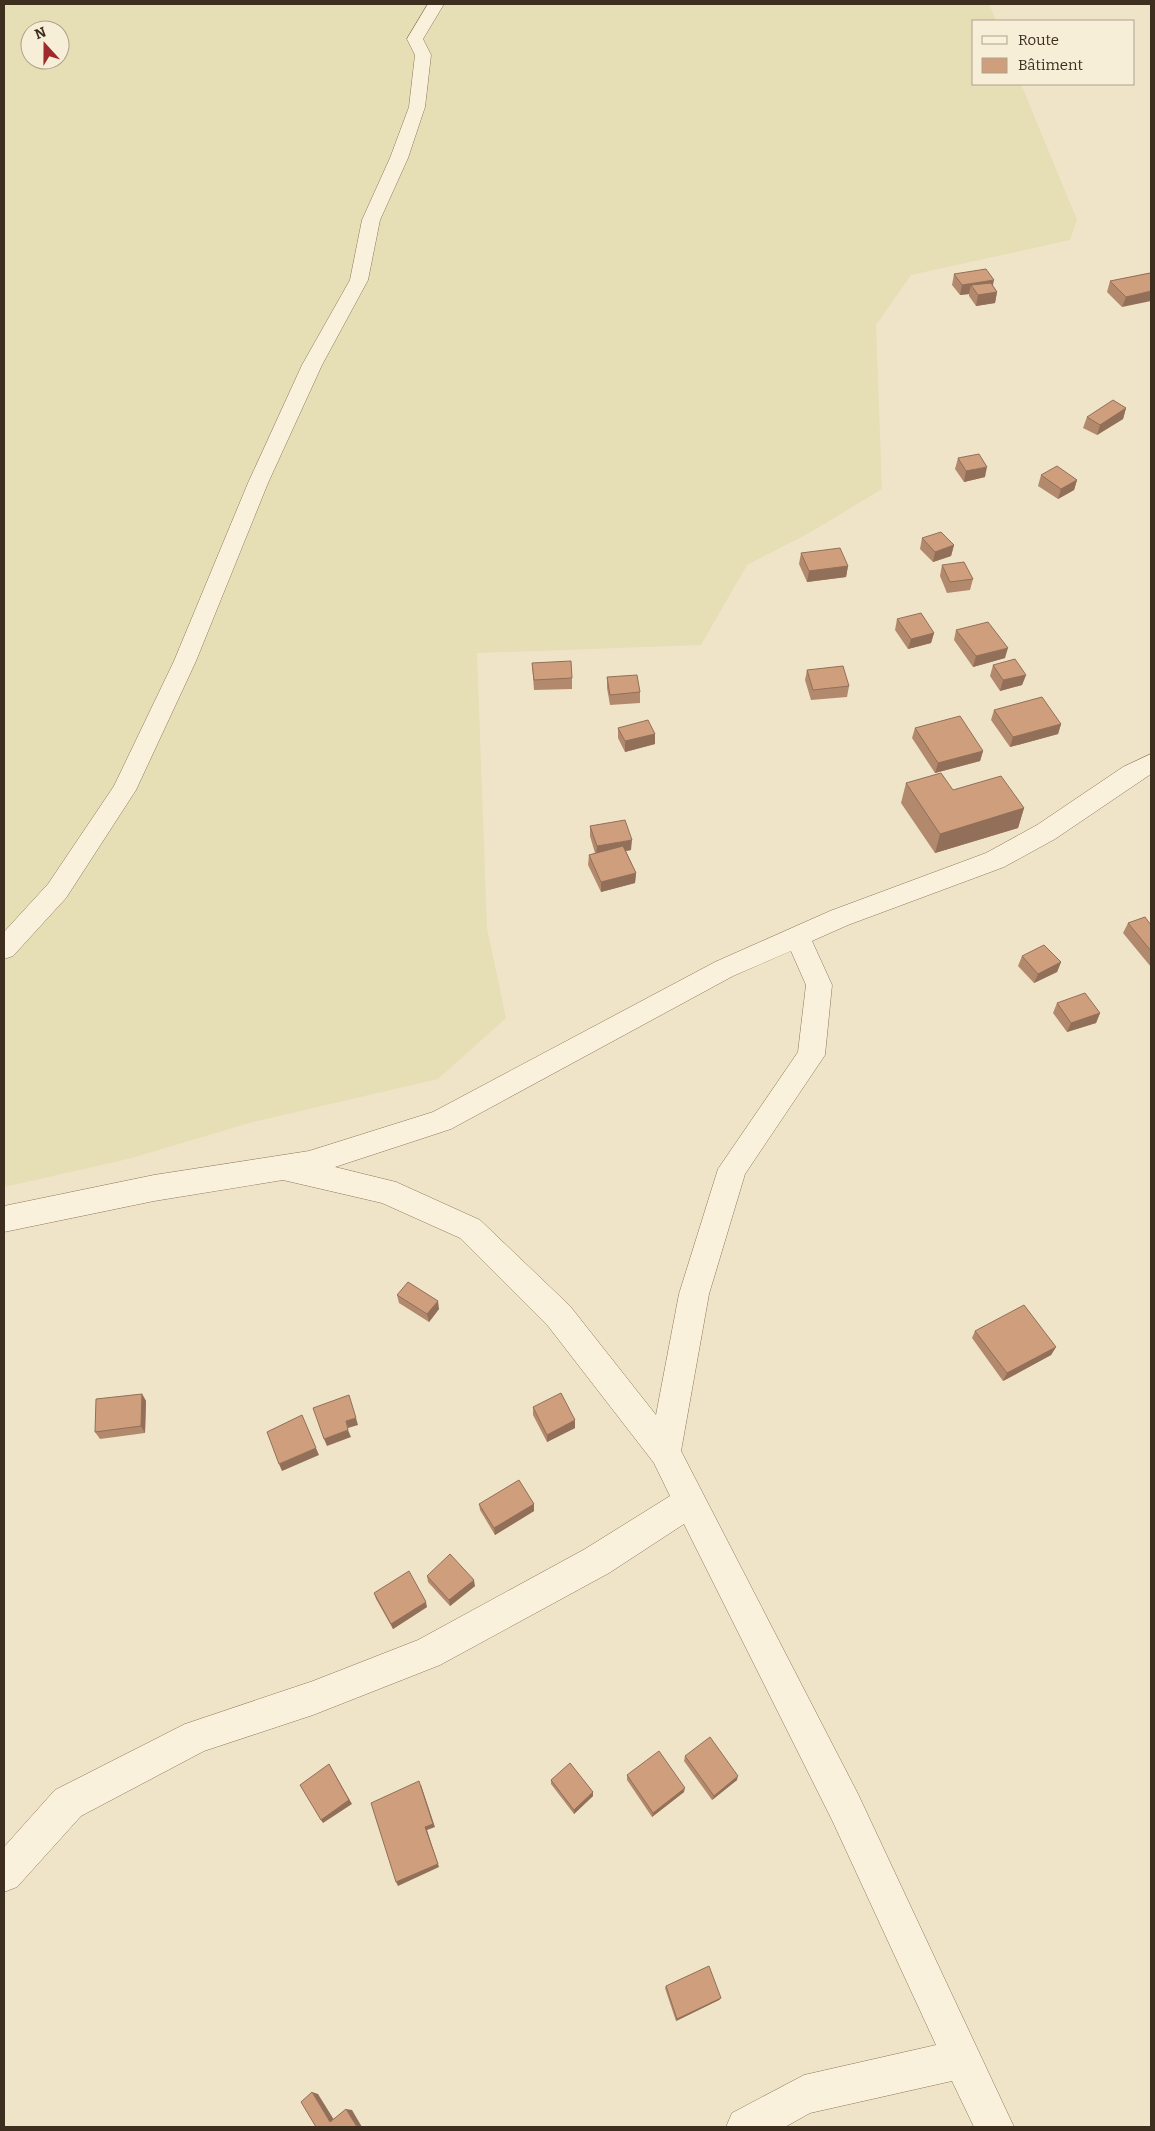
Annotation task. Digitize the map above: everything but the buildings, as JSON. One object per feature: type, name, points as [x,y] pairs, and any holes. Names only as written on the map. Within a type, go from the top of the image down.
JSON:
[{"type":"street","points":[[4,949],[57,891],[124,790],[185,662],[258,484],[312,364],[359,280],[371,220],[399,158],[417,107],[422,55],[415,39],[436,4]]},
{"type":"street","points":[[4,1219],[154,1188],[309,1163],[441,1121],[724,969],[839,918],[995,860],[1046,832],[1132,773],[1151,763]]},
{"type":"street","points":[[665,1452],[694,1294],[732,1169],[811,1055],[819,985],[797,936]]},
{"type":"street","points":[[282,1167],[386,1191],[470,1229],[559,1316],[665,1452],[845,1808],[994,2127]]},
{"type":"street","points":[[4,1874],[68,1803],[197,1736],[313,1698],[428,1653],[597,1561],[690,1502]]},
{"type":"street","points":[[746,2127],[804,2095],[962,2059]]},
{"type":"shaded area","points":[[4,4],[989,4],[996,20],[972,20],[972,85],[1021,85],[1077,220],[1070,240],[911,275],[876,325],[882,489],[811,532],[747,565],[701,645],[477,653],[487,928],[506,1018],[438,1079],[253,1122],[128,1159],[4,1187]]}]
